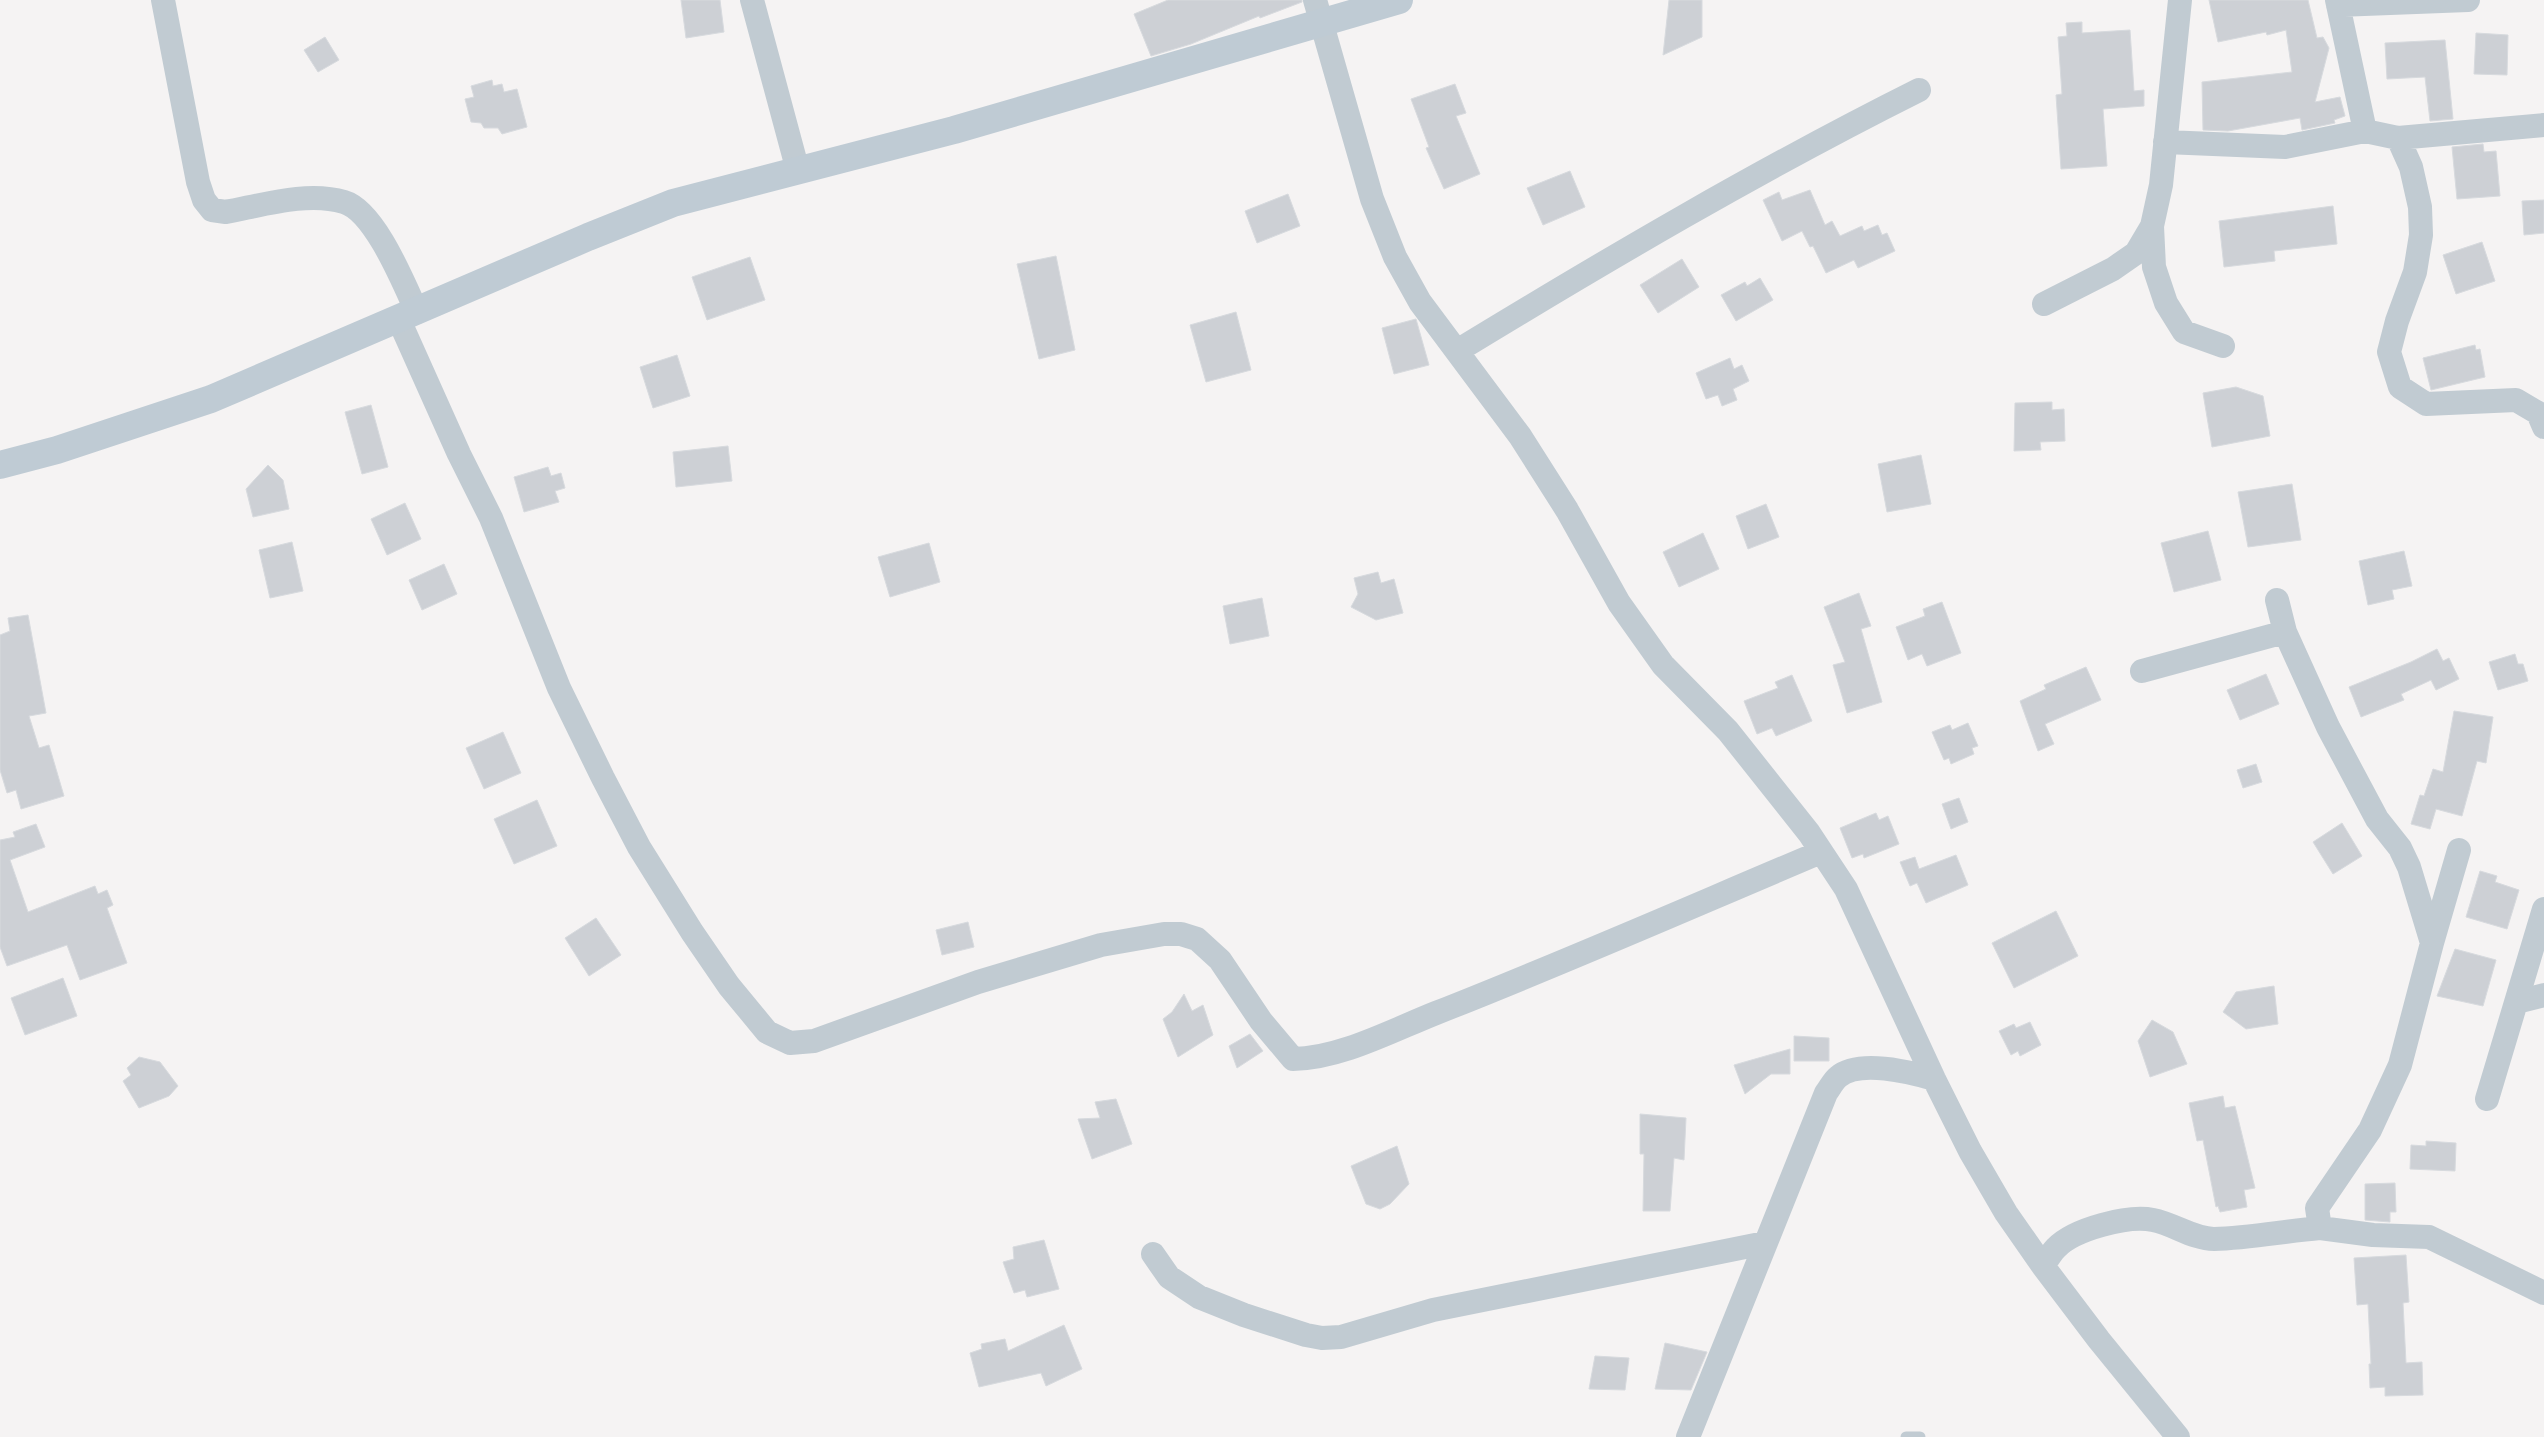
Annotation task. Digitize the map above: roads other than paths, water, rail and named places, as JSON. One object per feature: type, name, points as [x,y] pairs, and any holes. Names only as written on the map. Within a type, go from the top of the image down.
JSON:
[{"type":"street","points":[[163,0],[198,182],[204,200],[212,210],[226,212],[321,198],[346,202],[357,209],[376,230],[395,263],[408,316],[459,454],[491,518],[559,688],[639,847],[729,986],[767,1032],[790,1044],[824,1038],[978,982],[1101,945],[1164,934],[1181,934],[1197,940],[1220,960],[1261,1021],[1293,1059],[1308,1059],[1366,1040],[1524,978],[1822,852]]},
{"type":"street","points":[[752,0],[798,170]]},
{"type":"street","points":[[0,465],[58,450],[211,399],[408,316],[588,237],[673,203],[954,130],[1318,11],[1399,0]]},
{"type":"street","points":[[2180,0],[2161,185],[2152,226],[2154,267],[2166,303],[2184,332],[2223,346]]},
{"type":"street","points":[[2365,131],[2338,3],[2468,0]]},
{"type":"street","points":[[1318,11],[1372,200],[1395,257],[1420,302],[1520,436],[1567,510],[1619,603],[1664,665],[1728,731],[1822,852],[1846,889],[1934,1079],[1974,1159],[2006,1213],[2043,1266],[2178,1437]]},
{"type":"street","points":[[1457,351],[1585,273],[1809,145],[1919,90]]},
{"type":"street","points":[[2165,142],[2285,147],[2365,131],[2398,138],[2544,125]]},
{"type":"street","points":[[2398,138],[2415,183],[2420,207],[2421,235],[2415,272],[2397,321],[2389,352],[2400,387],[2426,404],[2516,400],[2538,413],[2544,427]]},
{"type":"street","points":[[2044,304],[2120,264],[2136,253],[2152,226]]},
{"type":"street","points":[[2277,600],[2285,632],[2352,773],[2377,819],[2400,848],[2409,867],[2432,942]]},
{"type":"street","points":[[2142,671],[2285,632]]},
{"type":"street","points":[[2320,1228],[2317,1208],[2370,1130],[2400,1065],[2432,942],[2459,850]]},
{"type":"street","points":[[2487,1099],[2544,909]]},
{"type":"street","points":[[2517,1002],[2544,995]]},
{"type":"street","points":[[1688,1437],[1826,1093],[1838,1077],[1849,1071],[1867,1068],[1913,1073],[1934,1079]]},
{"type":"street","points":[[2043,1266],[2057,1247],[2072,1238],[2098,1226],[2132,1219],[2152,1220],[2194,1235],[2213,1239],[2320,1228],[2363,1234],[2429,1237],[2544,1293]]},
{"type":"street","points":[[1153,1254],[1169,1277],[1198,1297],[1244,1315],[1306,1335],[1322,1338],[1341,1337],[1433,1310],[1765,1243]]},
{"type":"lane","points":[[1906,1437],[1920,1437]]}]
